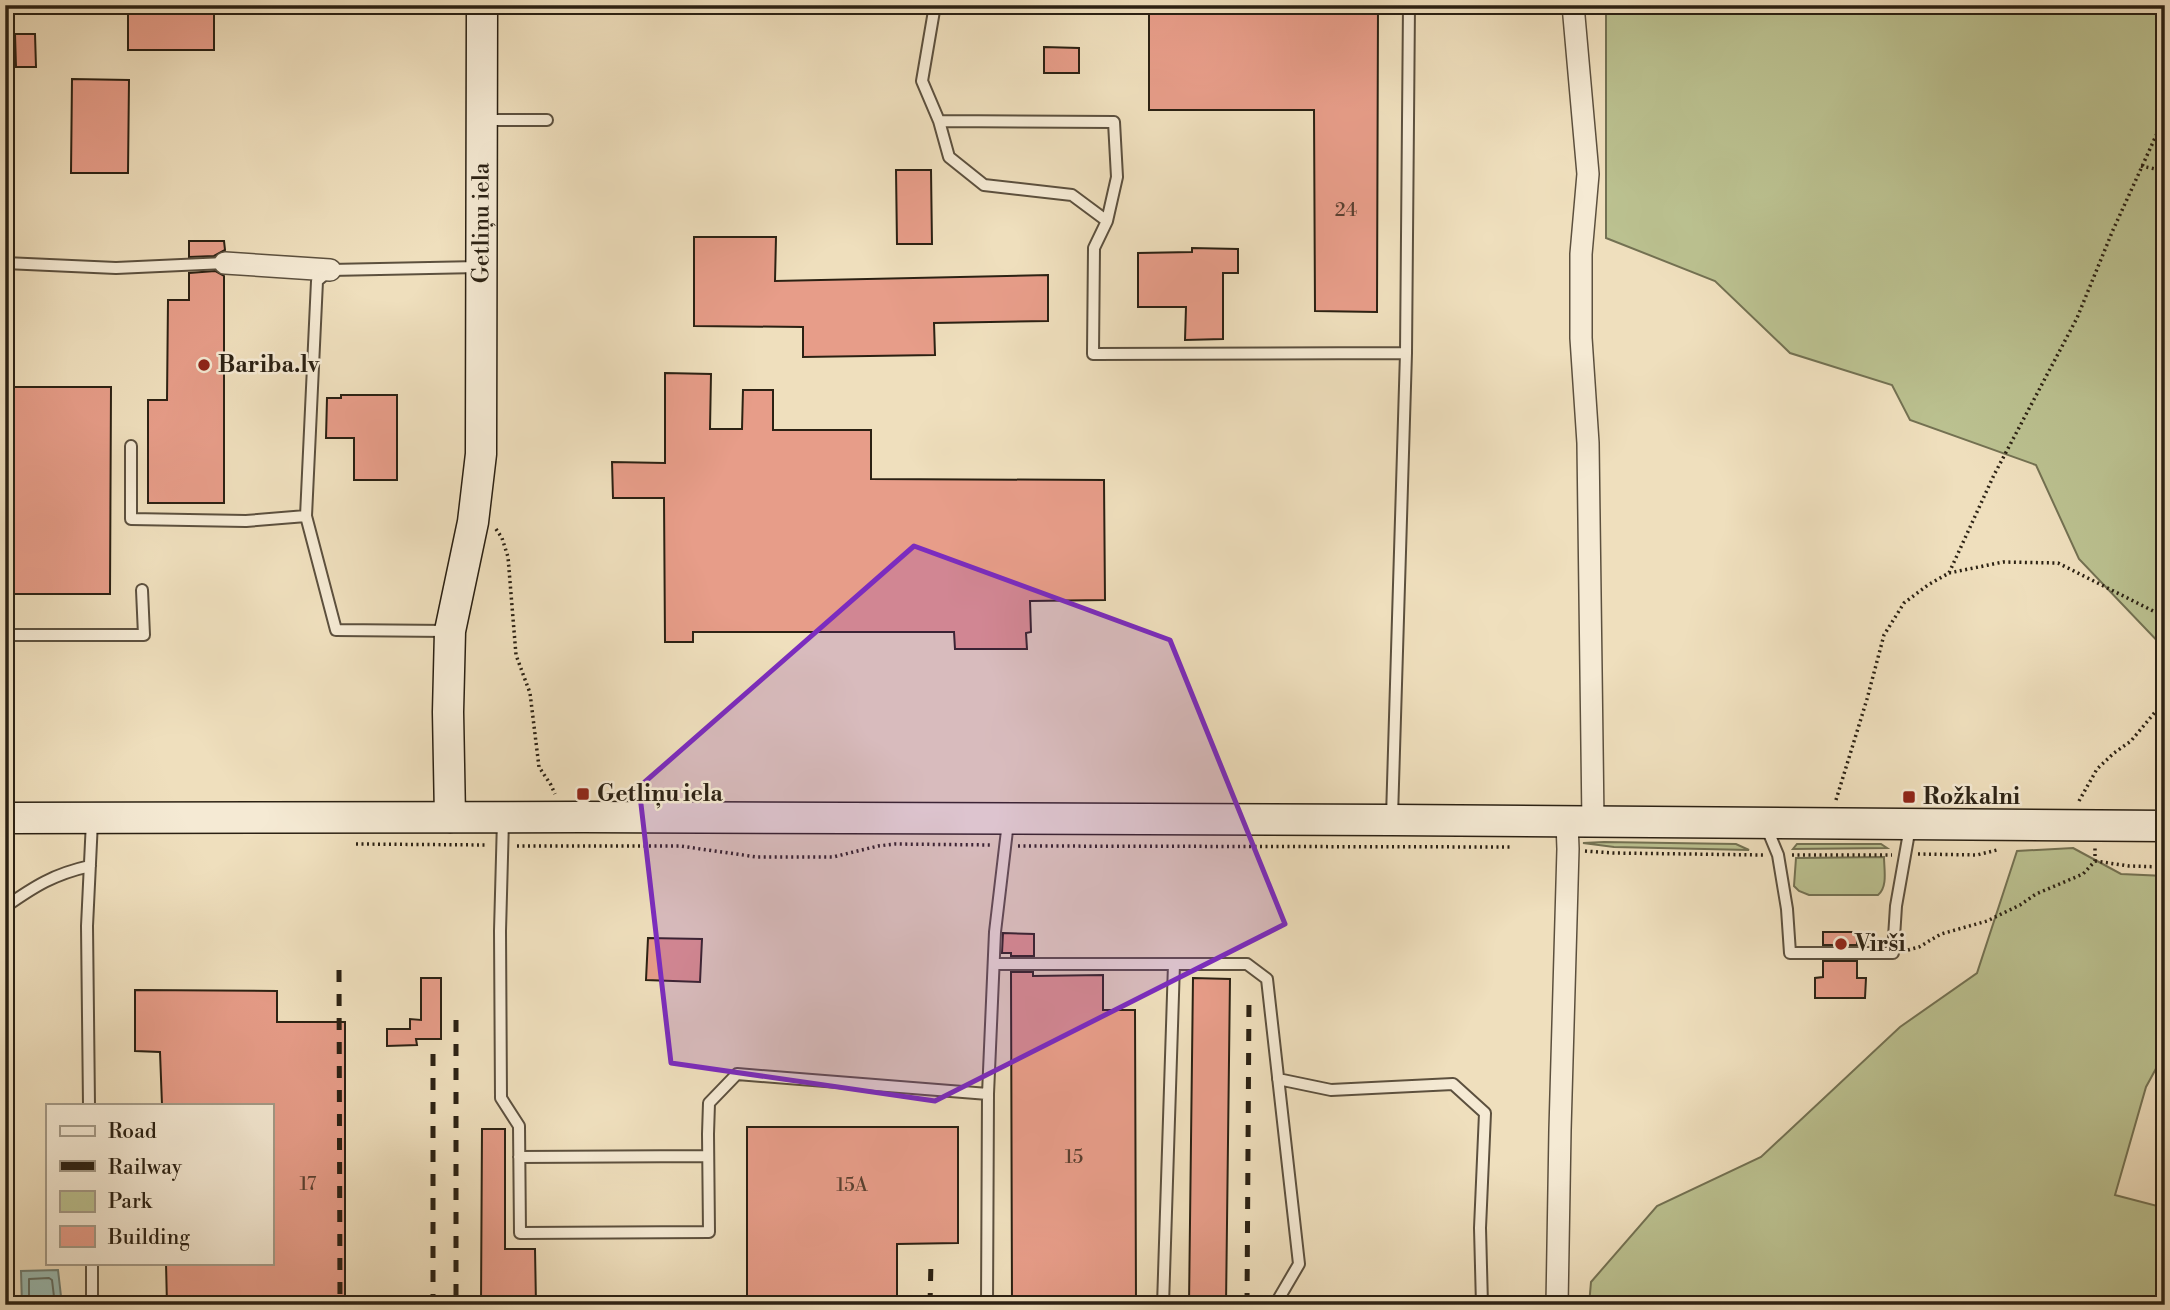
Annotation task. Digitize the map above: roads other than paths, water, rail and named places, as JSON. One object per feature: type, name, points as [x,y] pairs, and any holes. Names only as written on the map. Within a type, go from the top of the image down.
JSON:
[{"type":"main road","name":"Getliņu iela","points":[[450,817],[450,631],[473,522],[481,454],[482,5]]},
{"type":"main road","points":[[5,818],[450,817],[502,832],[1007,833],[1392,820],[1576,831],[1765,823],[2165,826]]},
{"type":"street","points":[[1557,1305],[1588,443],[1581,338],[1581,254],[1588,174],[1573,5]]},
{"type":"street","points":[[225,263],[330,270]]},
{"type":"lane","points":[[935,5],[922,80],[939,121],[949,157],[985,185],[1072,195],[1107,221]]},
{"type":"lane","points":[[1392,820],[1406,354],[1409,5]]},
{"type":"lane","points":[[482,120],[547,120]]},
{"type":"lane","points":[[939,121],[1114,122],[1117,177],[1107,221],[1094,248],[1093,355],[1406,354]]},
{"type":"lane","points":[[5,263],[116,268],[225,263]]},
{"type":"lane","points":[[450,631],[336,630],[306,516],[317,281],[330,270],[482,267]]},
{"type":"lane","points":[[131,446],[131,519],[247,521],[306,516]]},
{"type":"lane","points":[[5,635],[144,635],[142,590]]},
{"type":"lane","points":[[89,1104],[87,926],[92,818]]},
{"type":"lane","points":[[1765,823],[1778,855],[1787,909],[1790,953],[1893,953],[1896,906],[1910,824]]},
{"type":"lane","points":[[502,832],[501,1098],[519,1126],[520,1233],[709,1232],[709,1103],[737,1074],[988,1094]]},
{"type":"lane","points":[[987,1305],[988,1094],[998,895],[1007,833]]},
{"type":"lane","points":[[5,907],[64,871],[90,866]]},
{"type":"lane","points":[[994,964],[1247,964],[1267,979],[1299,1264],[1275,1305]]},
{"type":"lane","points":[[1163,1305],[1174,964]]},
{"type":"lane","points":[[1278,1079],[1331,1090],[1453,1084],[1485,1113],[1479,1228],[1482,1305]]},
{"type":"lane","points":[[519,1157],[708,1156]]},
{"type":"lane","points":[[92,1264],[92,1305]]},
{"type":"water","points":[[58,1270],[62,1305],[22,1305],[21,1271]]},
{"type":"railway","points":[[339,970],[340,1305]]},
{"type":"railway","points":[[1247,1305],[1249,996]]},
{"type":"railway","points":[[456,1020],[456,1305]]},
{"type":"railway","points":[[433,1054],[433,1305]]},
{"type":"railway","points":[[930,1305],[931,1261]]},
{"type":"place","name":"Bariba.lv","points":[[204,365]]},
{"type":"place","name":"Getliņu iela","points":[[583,794]]},
{"type":"place","name":"Rožkalni","points":[[1909,797]]},
{"type":"place","name":"Virši","points":[[1841,944]]}]
